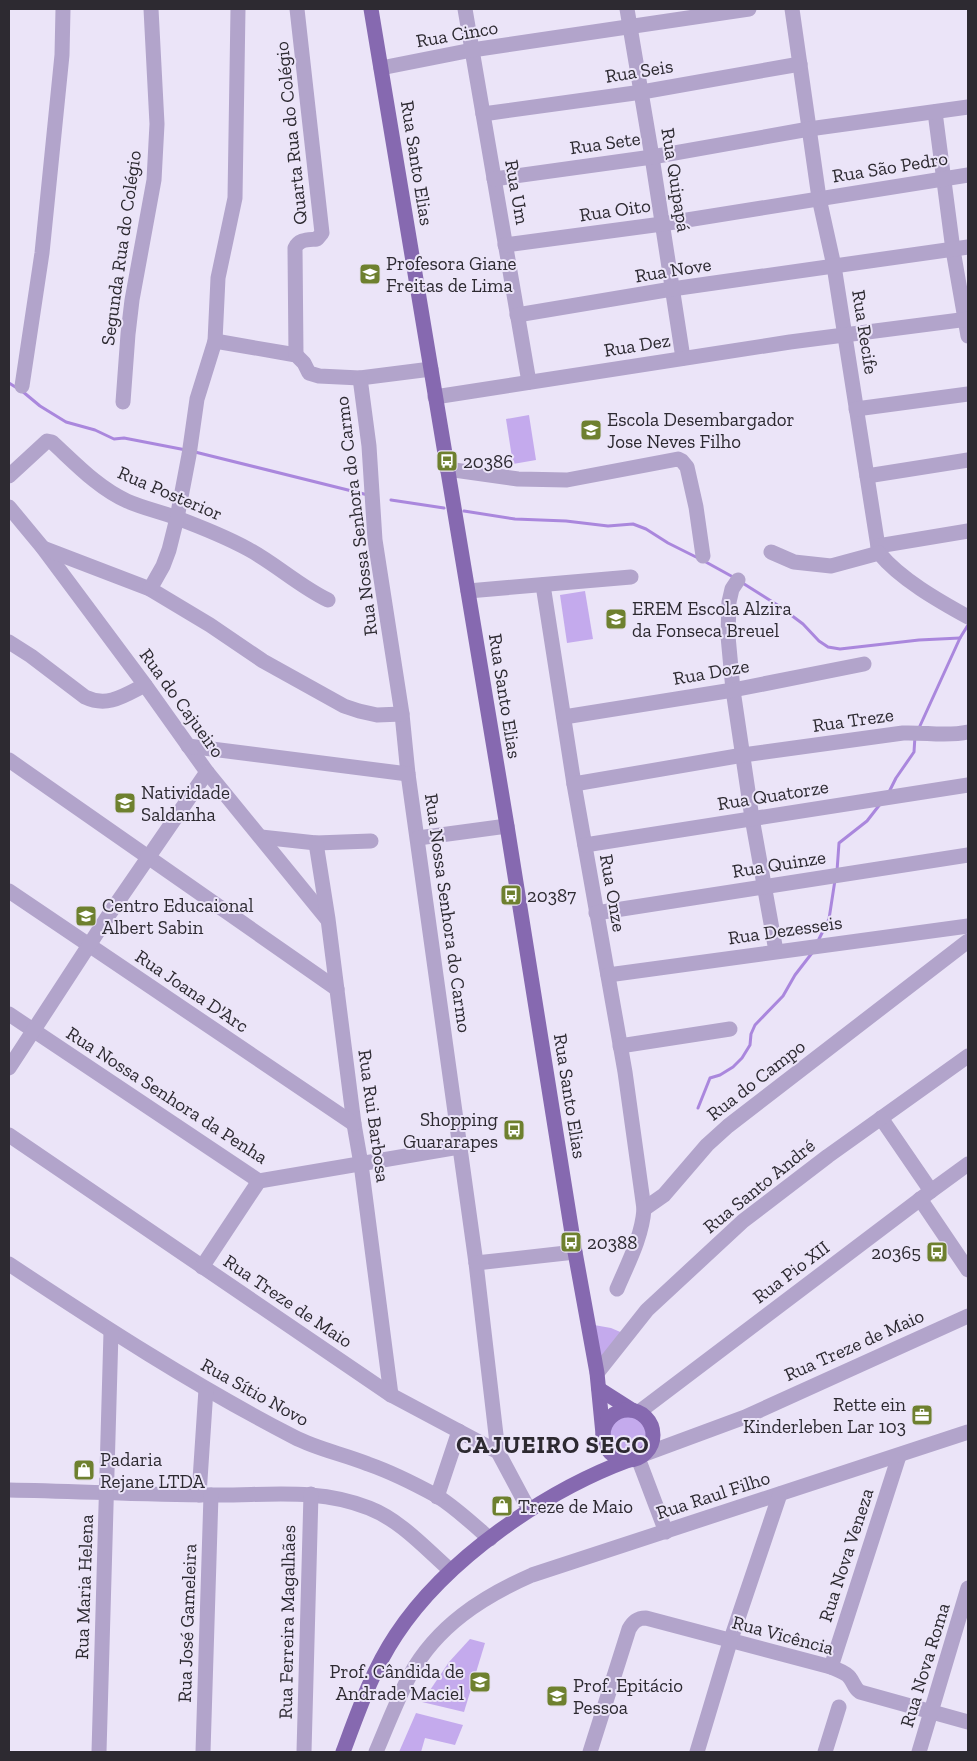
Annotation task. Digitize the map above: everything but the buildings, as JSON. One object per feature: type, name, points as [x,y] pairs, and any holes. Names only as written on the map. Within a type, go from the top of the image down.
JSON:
[{"type":"main road","name":"Rua Santo Elias","points":[[371,9],[507,826],[575,1252],[597,1372],[604,1438]]},
{"type":"main road","points":[[343,1752],[373,1675],[396,1635],[411,1614],[450,1570],[528,1510],[603,1469],[637,1457],[650,1447],[653,1431],[651,1423],[646,1416],[599,1389]]},
{"type":"main road","points":[[592,1476],[602,1461],[605,1426],[609,1418],[616,1413],[635,1411]]},
{"type":"main road","points":[[604,1438],[608,1449],[614,1455],[621,1459],[637,1457]]},
{"type":"street","points":[[22,386],[42,253],[62,55],[63,9]]},
{"type":"street","name":"Segunda Rua do Colégio","points":[[123,402],[132,300],[154,180],[157,124],[151,9]]},
{"type":"street","points":[[150,589],[170,550],[178,518],[197,399],[216,340],[218,278],[235,198],[238,9]]},
{"type":"street","name":"Quarta Rua do Colégio","points":[[296,355],[295,248],[298,242],[317,239],[322,233],[297,9]]},
{"type":"street","name":"Rua Um","points":[[465,9],[529,382]]},
{"type":"street","name":"Rua Quipapá","points":[[628,9],[683,358]]},
{"type":"street","name":"Rua Cinco","points":[[381,68],[472,50],[749,9]]},
{"type":"street","name":"Rua Recife","points":[[792,9],[819,198],[834,266],[846,336],[879,550]]},
{"type":"street","name":"Rua Seis","points":[[483,114],[642,92],[800,64]]},
{"type":"street","name":"Rua Sete","points":[[494,179],[652,157],[809,129],[968,107]]},
{"type":"street","points":[[935,112],[953,250],[967,319],[968,336]]},
{"type":"street","name":"Rua São Pedro","points":[[819,198],[968,175]]},
{"type":"street","name":"Rua Oito","points":[[505,245],[662,224],[819,198]]},
{"type":"street","name":"Rua Nove","points":[[517,315],[672,290],[968,247]]},
{"type":"street","name":"Rua Dez","points":[[435,397],[790,342],[967,319]]},
{"type":"street","points":[[216,340],[296,355],[311,374],[319,376],[360,378],[431,370]]},
{"type":"street","name":"Rua Nossa Senhora do Carmo","points":[[360,378],[369,446],[375,540],[402,714],[408,774],[476,1263],[498,1452]]},
{"type":"street","points":[[856,409],[968,394]]},
{"type":"street","name":"Rua Posterior","points":[[9,476],[47,441],[50,441],[104,488],[126,500],[178,518],[246,548],[310,591],[328,600]]},
{"type":"street","points":[[447,469],[518,479],[568,480],[678,459],[687,468],[703,556]]},
{"type":"street","points":[[867,476],[968,460]]},
{"type":"street","name":"Rua do Cajueiro","points":[[9,507],[43,548],[207,772],[328,919]]},
{"type":"street","points":[[771,552],[794,562],[825,566],[854,561],[879,550],[968,531]]},
{"type":"street","points":[[43,548],[150,589],[210,625],[263,662],[344,706],[359,712],[377,715],[402,714]]},
{"type":"street","points":[[879,550],[888,564],[899,573],[967,614]]},
{"type":"street","points":[[468,591],[631,578]]},
{"type":"street","points":[[738,580],[732,589],[727,614],[733,690],[752,818],[776,951]]},
{"type":"street","name":"Rua Onze","points":[[543,585],[584,845],[620,1046],[644,1209]]},
{"type":"street","points":[[9,642],[31,656],[85,697],[94,701],[114,701],[145,685]]},
{"type":"street","name":"Rua Doze","points":[[564,717],[733,690],[864,664]]},
{"type":"street","name":"Rua Treze","points":[[574,784],[743,755],[903,733],[947,736],[968,732]]},
{"type":"street","points":[[188,746],[408,774]]},
{"type":"street","points":[[9,760],[337,988]]},
{"type":"street","points":[[9,1068],[148,856],[207,772]]},
{"type":"street","name":"Rua Quatorze","points":[[584,845],[968,785]]},
{"type":"street","points":[[418,838],[507,826]]},
{"type":"street","points":[[261,838],[316,843],[372,841]]},
{"type":"street","name":"Rua Rui Barbosa","points":[[316,843],[328,919],[391,1395]]},
{"type":"street","name":"Rua Quinze","points":[[596,913],[968,855]]},
{"type":"street","name":"Rua Joana D'Arc","points":[[9,891],[354,1124]]},
{"type":"street","name":"Rua Dezesseis","points":[[608,975],[968,926]]},
{"type":"street","name":"Rua do Campo","points":[[644,1209],[664,1195],[707,1145],[728,1126],[968,941]]},
{"type":"street","name":"Rua Nossa Senhora da Penha","points":[[9,1014],[260,1181],[459,1146]]},
{"type":"street","points":[[620,1046],[730,1029]]},
{"type":"street","name":"Rua Santo André","points":[[597,1372],[647,1310],[743,1221],[828,1156],[968,1056]]},
{"type":"street","points":[[881,1118],[968,1270]]},
{"type":"street","name":"Rua Treze de Maio","points":[[9,1135],[391,1395],[498,1452]]},
{"type":"street","name":"Rua Pio XII","points":[[635,1411],[968,1164]]},
{"type":"street","points":[[202,1267],[260,1181]]},
{"type":"street","points":[[617,1289],[638,1240],[643,1224],[644,1209]]},
{"type":"street","points":[[476,1263],[575,1252]]},
{"type":"street","name":"Rua Sítio Novo","points":[[9,1264],[111,1332],[206,1389],[317,1448],[376,1467],[437,1497],[460,1513],[490,1539]]},
{"type":"street","name":"Rua Treze de Maio","points":[[637,1457],[745,1417],[968,1316]]},
{"type":"street","name":"Rua Maria Helena","points":[[99,1752],[111,1332]]},
{"type":"street","name":"Rua José Gameleira","points":[[203,1752],[206,1389]]},
{"type":"street","points":[[437,1497],[459,1431]]},
{"type":"street","name":"Rua Raul Filho","points":[[376,1752],[411,1674],[432,1644],[453,1621],[502,1588],[532,1575],[968,1432]]},
{"type":"street","points":[[498,1452],[528,1510]]},
{"type":"street","name":"Rua Nova Veneza","points":[[831,1667],[899,1456]]},
{"type":"street","points":[[637,1457],[666,1532]]},
{"type":"street","points":[[9,1490],[205,1495],[311,1494],[344,1500],[383,1514],[412,1536],[450,1570]]},
{"type":"street","name":"Rua Ferreira Magalhães","points":[[304,1752],[311,1494]]},
{"type":"street","points":[[697,1752],[730,1642],[780,1494]]},
{"type":"street","name":"Rua Nova Roma","points":[[919,1752],[968,1588]]},
{"type":"street","name":"Rua Vicência","points":[[590,1752],[629,1629],[640,1618],[831,1667],[846,1673],[854,1687],[860,1692],[968,1722]]},
{"type":"street","points":[[825,1752],[839,1707]]},
{"type":"shaded area","points":[[529,415],[536,460],[513,464],[506,419]]},
{"type":"shaded area","points":[[585,591],[593,639],[567,643],[560,595]]},
{"type":"shaded area","points":[[594,1325],[611,1328],[625,1334],[600,1364]]},
{"type":"shaded area","points":[[629,1413],[644,1419],[650,1434],[644,1449],[629,1455],[614,1449],[608,1434],[614,1419]]},
{"type":"shaded area","points":[[470,1639],[485,1643],[464,1712],[422,1702],[449,1662]]},
{"type":"shaded area","points":[[416,1713],[463,1725],[455,1745],[425,1738],[421,1752],[399,1752]]},
{"type":"waterway","points":[[9,383],[17,388]]},
{"type":"waterway","points":[[22,391],[40,406],[66,422],[95,430],[114,439],[124,438],[186,450]]},
{"type":"waterway","points":[[195,452],[368,495]]},
{"type":"waterway","points":[[391,500],[444,508]]},
{"type":"waterway","points":[[464,511],[515,519],[566,521],[608,526],[633,524],[646,529],[668,543],[698,558]]},
{"type":"waterway","points":[[704,561],[733,577]]},
{"type":"waterway","points":[[741,582],[779,606],[803,624],[819,641],[828,647],[840,649],[919,640],[960,638]]},
{"type":"waterway","points":[[919,728],[960,638],[968,625]]},
{"type":"waterway","points":[[889,792],[914,752],[915,736]]},
{"type":"waterway","points":[[837,871],[839,843],[867,821],[881,803]]},
{"type":"waterway","points":[[817,943],[829,919],[835,880]]},
{"type":"waterway","points":[[698,1108],[710,1078],[720,1075],[733,1067],[742,1058],[750,1045],[751,1034],[755,1025],[783,996],[795,975],[812,953]]},
{"type":"place","name":"Profesora Giane Freitas de Lima","points":[[370,274]]},
{"type":"place","name":"Escola Desembargador Jose Neves Filho","points":[[591,430]]},
{"type":"place","name":"20386","points":[[447,461]]},
{"type":"place","name":"EREM Escola Alzira da Fonseca Breuel","points":[[616,619]]},
{"type":"place","name":"Natividade Saldanha","points":[[125,803]]},
{"type":"place","name":"20387","points":[[511,895]]},
{"type":"place","name":"Centro Educaional Albert Sabin","points":[[86,916]]},
{"type":"place","name":"Shopping Guararapes","points":[[514,1130]]},
{"type":"place","name":"20388","points":[[571,1242]]},
{"type":"place","name":"20365","points":[[937,1252]]},
{"type":"place","name":"Rette ein Kinderleben Lar 103","points":[[922,1415]]},
{"type":"place","name":"Padaria Rejane LTDA","points":[[84,1470]]},
{"type":"place","name":"Treze de Maio","points":[[502,1506]]},
{"type":"place","name":"Prof. Cândida de Andrade Maciel","points":[[480,1682]]},
{"type":"place","name":"Prof. Epitácio Pessoa","points":[[557,1696]]},
{"type":"district","name":"CAJUEIRO SECO","points":[[553,1444]]}]
